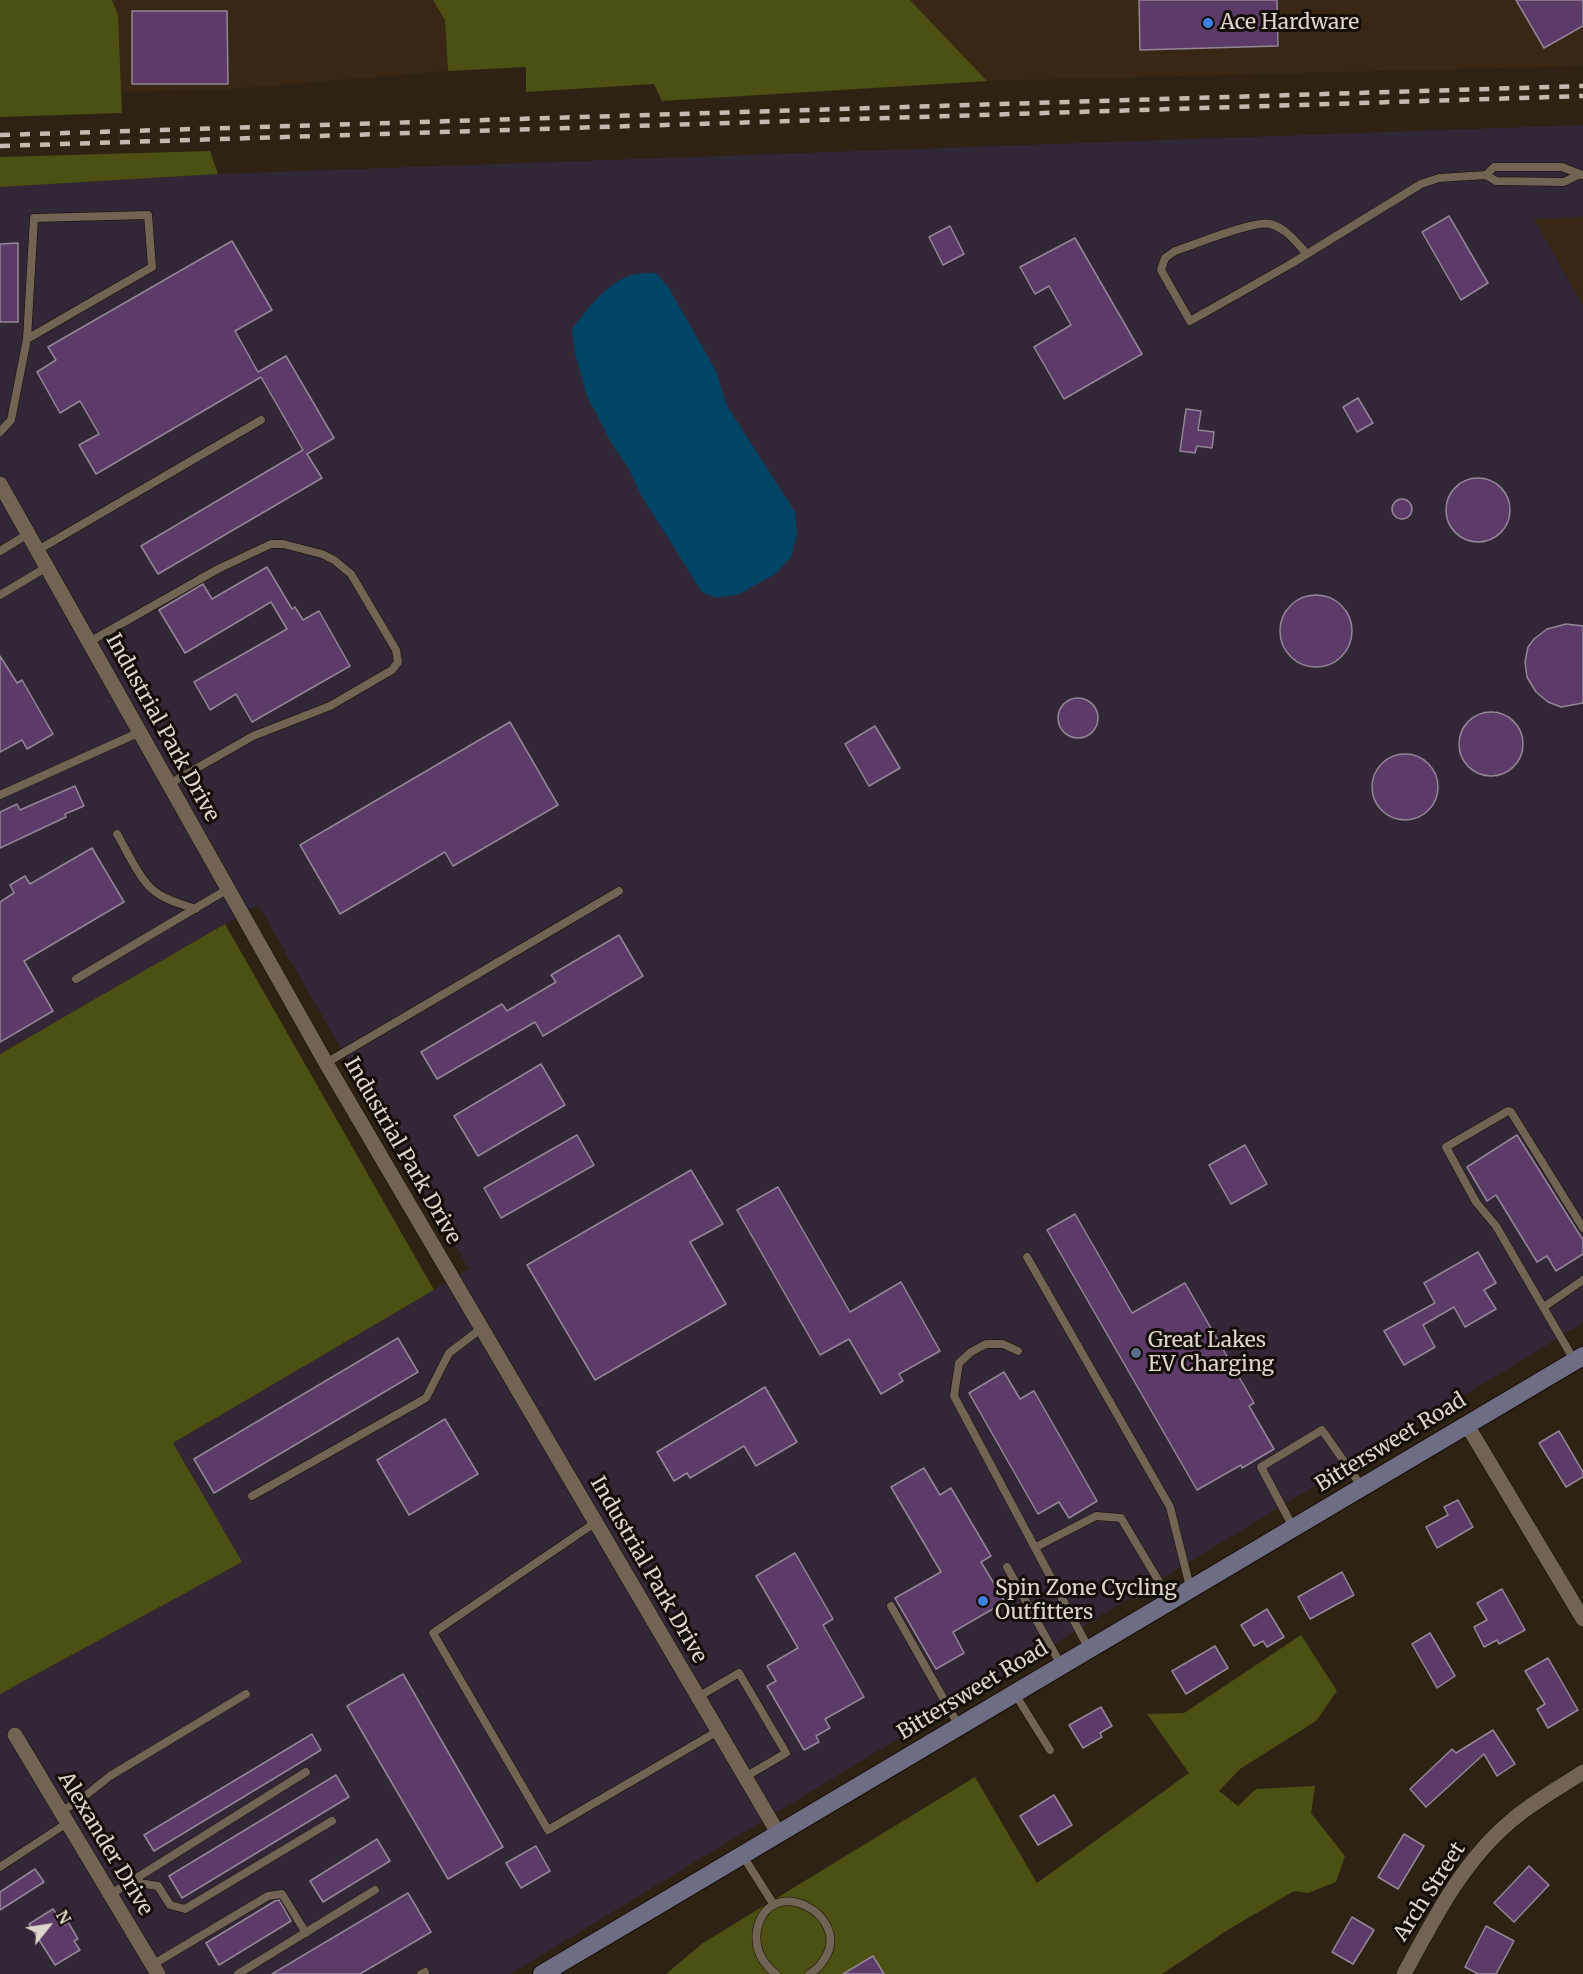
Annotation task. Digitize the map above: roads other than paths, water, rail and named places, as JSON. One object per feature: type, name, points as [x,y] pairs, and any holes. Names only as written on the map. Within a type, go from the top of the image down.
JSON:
[{"type":"street","name":"Industrial Park Drive","points":[[0,483],[326,1063],[778,1833]]},
{"type":"street","name":"Bittersweet Road","points":[[542,1974],[1579,1359]]},
{"type":"street","points":[[1467,1425],[1583,1619]]},
{"type":"street","name":"Alexander Drive","points":[[15,1736],[155,1971]]},
{"type":"street","name":"Arch Street","points":[[1404,1974],[1452,1888],[1486,1845],[1523,1811],[1583,1772]]},
{"type":"lane","points":[[1486,175],[1494,167],[1562,167],[1581,175]]},
{"type":"lane","points":[[1307,254],[1287,233],[1269,224],[1254,225],[1174,251],[1165,258],[1161,270],[1190,321],[1307,254],[1421,184],[1439,178],[1486,175],[1496,181],[1564,182],[1581,175]]},
{"type":"lane","points":[[0,432],[11,420],[27,339],[34,218],[148,215],[153,267],[27,339]]},
{"type":"lane","points":[[38,550],[261,420]]},
{"type":"lane","points":[[0,551],[28,534]]},
{"type":"lane","points":[[89,642],[218,569],[271,544],[283,544],[322,554],[334,560],[351,574],[396,650],[398,662],[392,670],[373,682],[330,706],[253,736],[169,784]]},
{"type":"lane","points":[[0,595],[47,567]]},
{"type":"lane","points":[[0,795],[140,732]]},
{"type":"lane","points":[[117,834],[152,889],[162,896],[196,909]]},
{"type":"lane","points":[[76,979],[228,889]]},
{"type":"lane","points":[[326,1063],[619,891]]},
{"type":"lane","points":[[1579,1359],[1544,1307],[1496,1226],[1476,1202],[1446,1147],[1508,1111],[1512,1112],[1583,1228]]},
{"type":"lane","points":[[1027,1257],[1170,1507],[1190,1589]]},
{"type":"lane","points":[[1544,1307],[1583,1280]]},
{"type":"lane","points":[[252,1496],[426,1398],[449,1353],[482,1328]]},
{"type":"lane","points":[[1018,1351],[1003,1344],[986,1344],[971,1352],[958,1363],[954,1396],[1089,1649]]},
{"type":"lane","points":[[1293,1527],[1261,1467],[1322,1430],[1362,1487]]},
{"type":"lane","points":[[1036,1547],[1096,1515],[1120,1518],[1170,1600]]},
{"type":"lane","points":[[596,1522],[433,1633],[519,1781],[548,1830],[718,1731]]},
{"type":"lane","points":[[1007,1567],[1061,1665]]},
{"type":"lane","points":[[891,1606],[959,1726]]},
{"type":"lane","points":[[698,1697],[739,1673],[786,1753],[745,1777]]},
{"type":"lane","points":[[1014,1693],[1050,1750]]},
{"type":"lane","points":[[0,1867],[64,1817],[110,1776],[246,1694]]},
{"type":"lane","points":[[111,1894],[306,1772]]},
{"type":"lane","points":[[132,1882],[158,1886],[170,1905],[185,1909],[332,1821]]},
{"type":"lane","points":[[742,1854],[774,1905]]},
{"type":"lane","points":[[238,1974],[375,1890]]},
{"type":"lane","points":[[155,1971],[268,1896],[282,1894],[306,1933]]},
{"type":"lane","points":[[776,1974],[760,1957],[756,1936],[764,1912],[785,1900],[798,1902],[810,1908],[827,1926],[831,1939],[829,1952],[822,1964],[809,1974]]},
{"type":"water","points":[[656,273],[668,287],[716,371],[727,406],[795,512],[797,533],[791,557],[775,574],[739,594],[717,598],[702,592],[612,444],[587,396],[575,353],[572,329],[608,288],[626,277]]},
{"type":"railway","points":[[0,135],[1583,86]]},
{"type":"railway","points":[[0,146],[1583,96]]},
{"type":"place","name":"Ace Hardware","points":[[1208,23]]},
{"type":"place","name":"Great Lakes EV Charging","points":[[1136,1353]]},
{"type":"place","name":"Spin Zone Cycling Outfitters","points":[[983,1601]]}]
